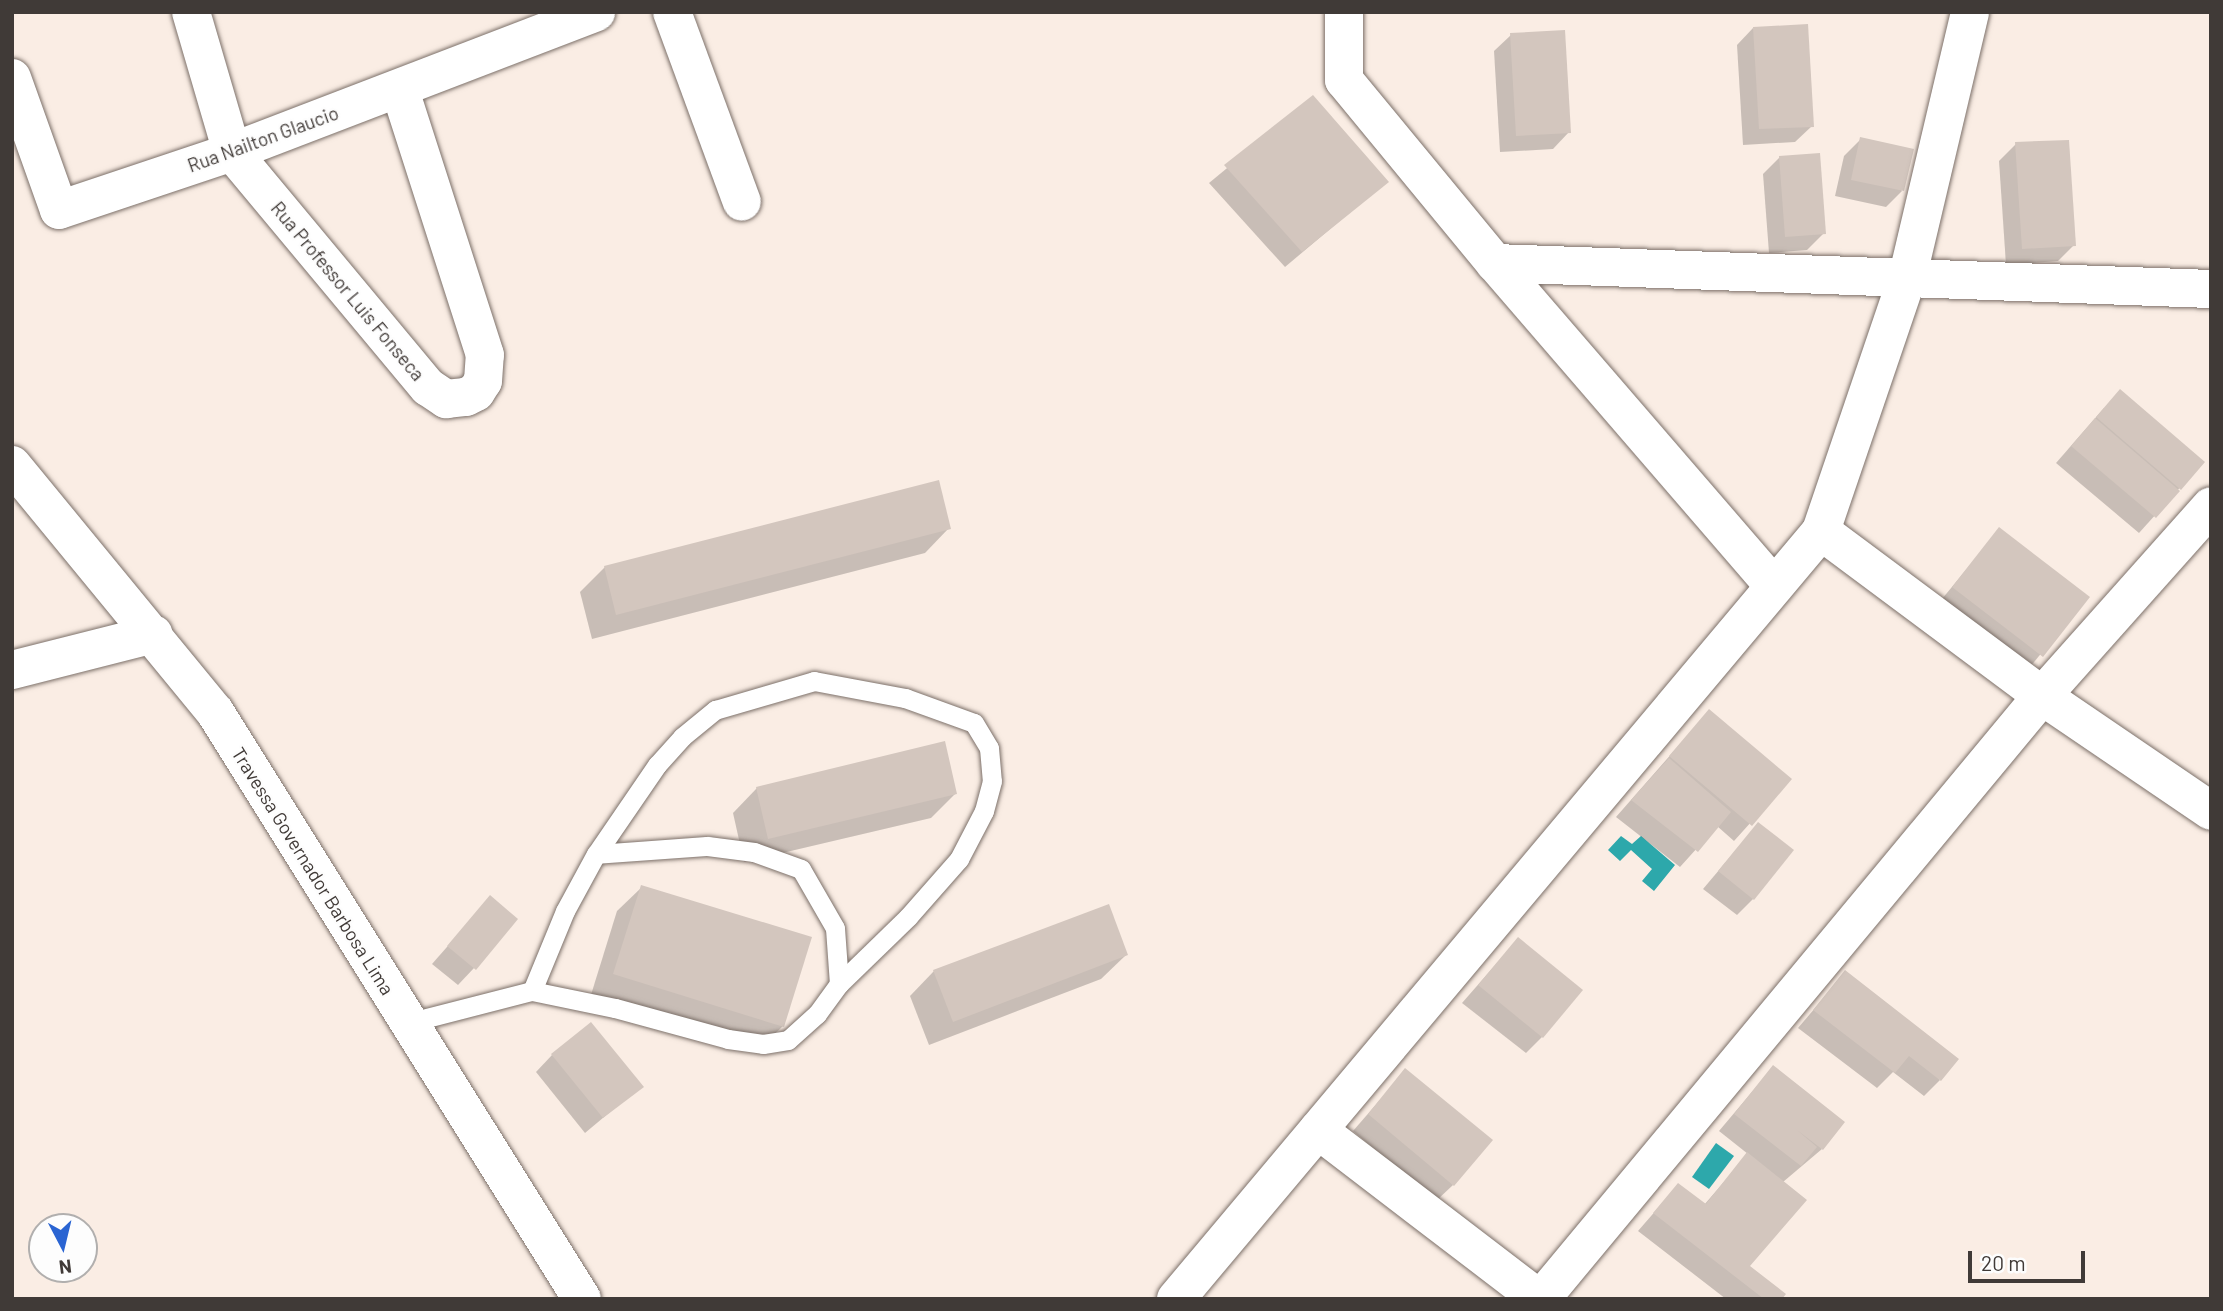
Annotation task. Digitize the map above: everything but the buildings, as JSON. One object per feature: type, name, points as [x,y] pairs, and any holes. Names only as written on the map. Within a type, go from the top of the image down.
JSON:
[{"type":"street","name":"Rua Professor Luis Fonseca","points":[[191,12],[232,152],[428,387],[446,398],[466,397],[476,391],[484,381],[485,355],[400,90]]},
{"type":"street","name":"Rua Nailton Glaucio","points":[[12,78],[24,150],[59,210],[232,152],[400,90],[596,12]]},
{"type":"street","points":[[672,12],[742,202]]},
{"type":"street","points":[[1344,12],[1344,80],[1495,262],[1774,586]]},
{"type":"street","points":[[1176,1299],[1821,531],[1907,279],[1970,12]]},
{"type":"street","points":[[1495,262],[2211,289]]},
{"type":"street","name":"Travessa Governador Barbosa Lima","points":[[12,465],[154,634],[215,712],[582,1299]]},
{"type":"street","points":[[1318,1130],[1540,1299],[2042,696],[2211,506]]},
{"type":"street","points":[[1821,531],[2042,696],[2211,811]]},
{"type":"street","points":[[12,670],[154,634]]},
{"type":"lane","points":[[407,1023],[532,991],[615,1008],[728,1039],[763,1044],[788,1040],[817,1014],[839,984],[908,916],[958,859],[984,811],[992,781],[989,748],[974,723],[905,698],[814,681],[715,710],[682,737],[657,765],[596,854],[565,911],[532,991]]},
{"type":"lane","points":[[596,854],[707,846],[754,852],[802,869],[835,928],[839,984]]},
{"type":"water","points":[[1621,836],[1632,844],[1641,836],[1675,865],[1654,891],[1642,881],[1652,869],[1631,850],[1620,861],[1608,850]]},
{"type":"water","points":[[1716,1143],[1734,1156],[1709,1189],[1692,1177]]}]
